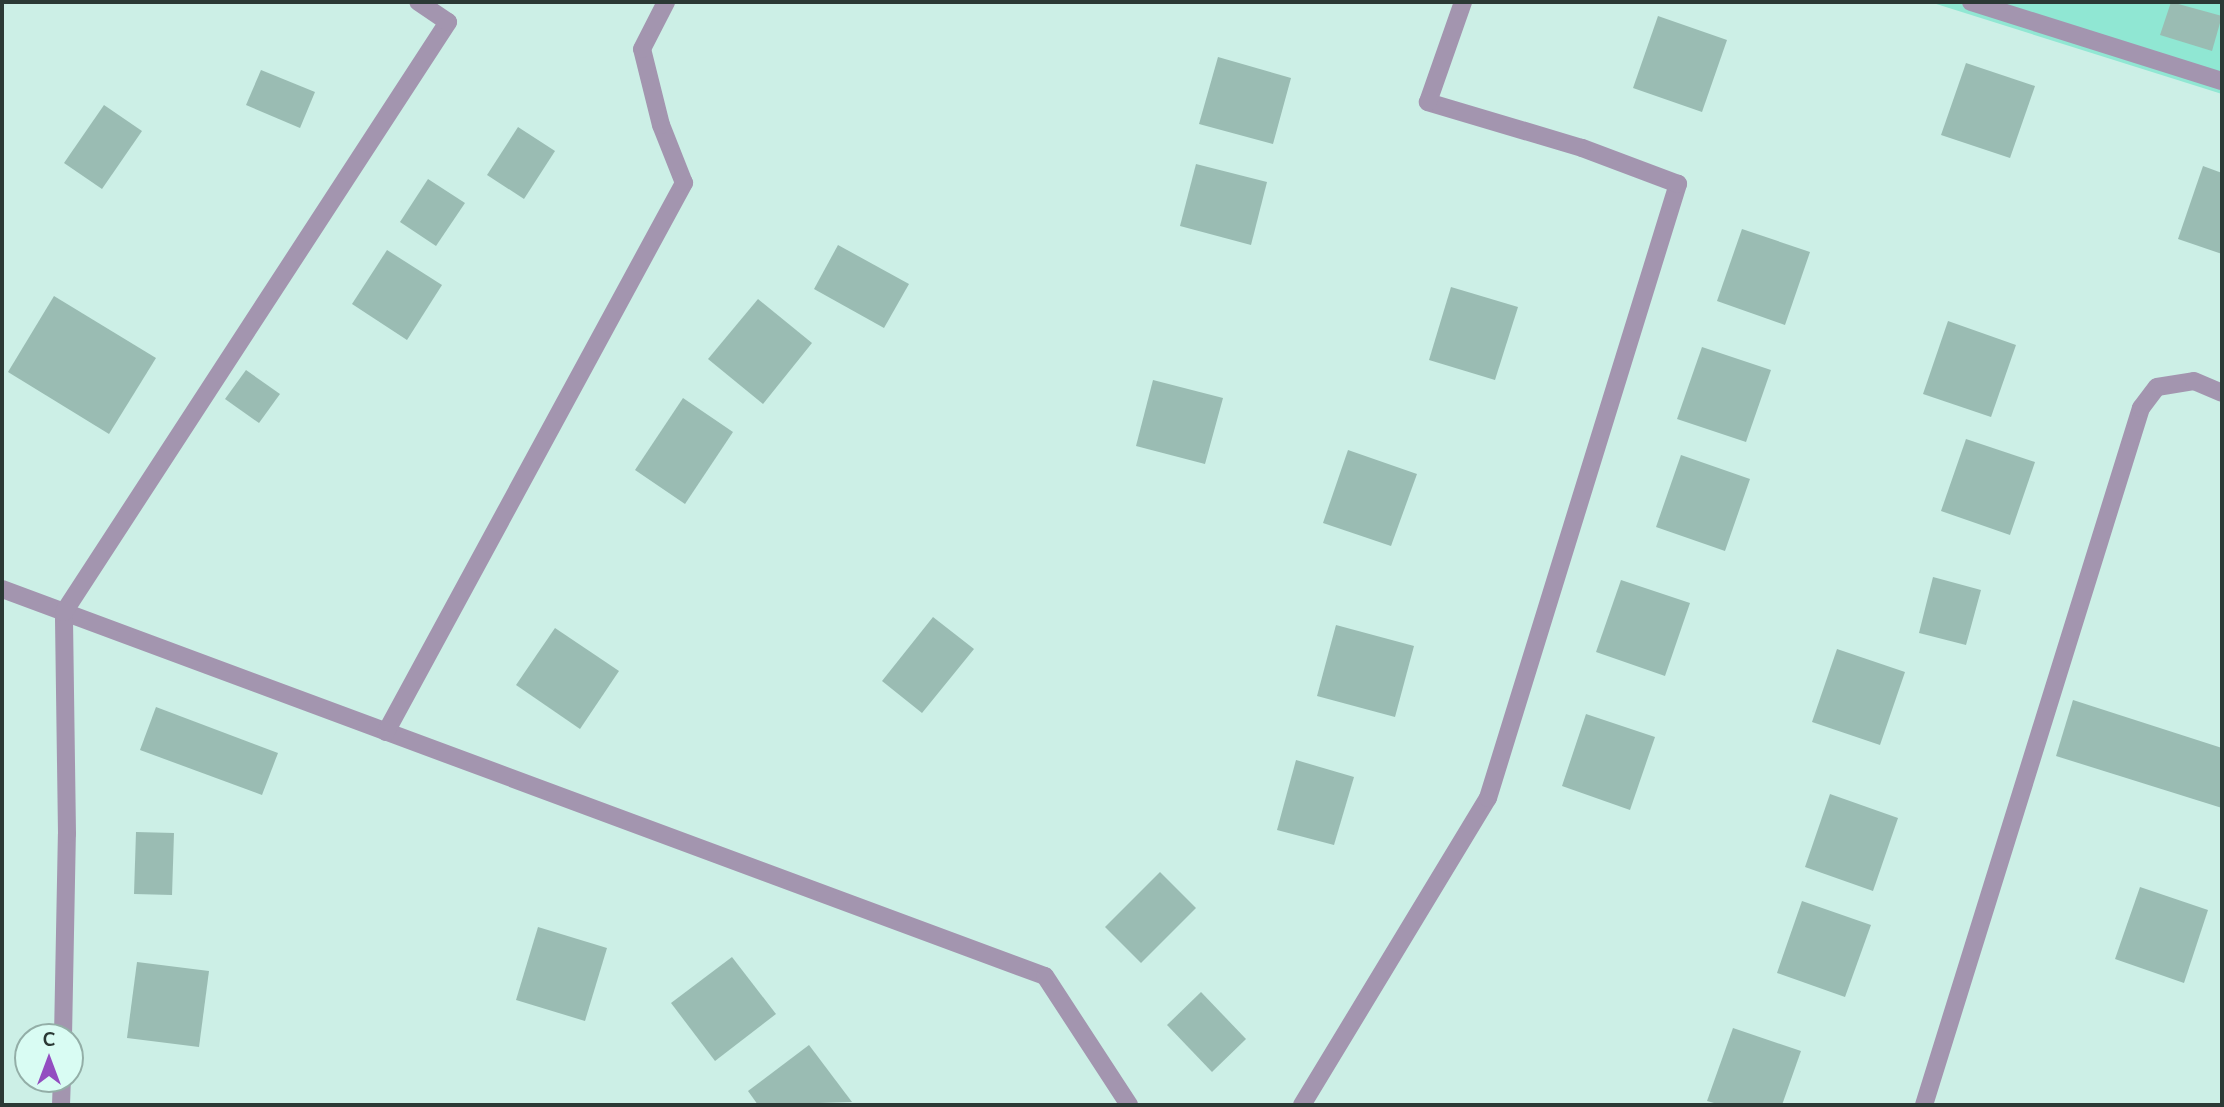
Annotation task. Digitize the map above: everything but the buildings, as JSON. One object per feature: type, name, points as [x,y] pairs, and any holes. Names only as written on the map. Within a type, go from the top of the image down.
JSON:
[{"type":"lane","points":[[62,1023],[67,834],[64,612],[448,22],[418,2]]},
{"type":"lane","points":[[386,732],[684,183],[661,125],[642,48],[666,2]]},
{"type":"lane","points":[[1302,1105],[1488,798],[1678,184],[1581,148],[1428,102],[1463,2]]},
{"type":"lane","points":[[1971,2],[2222,81]]},
{"type":"lane","points":[[1924,1105],[2141,408],[2157,387],[2194,381],[2222,393]]},
{"type":"lane","points":[[2,589],[1045,976],[1129,1105]]},
{"type":"green space","points":[[1930,2],[2222,2],[2222,94]]}]
